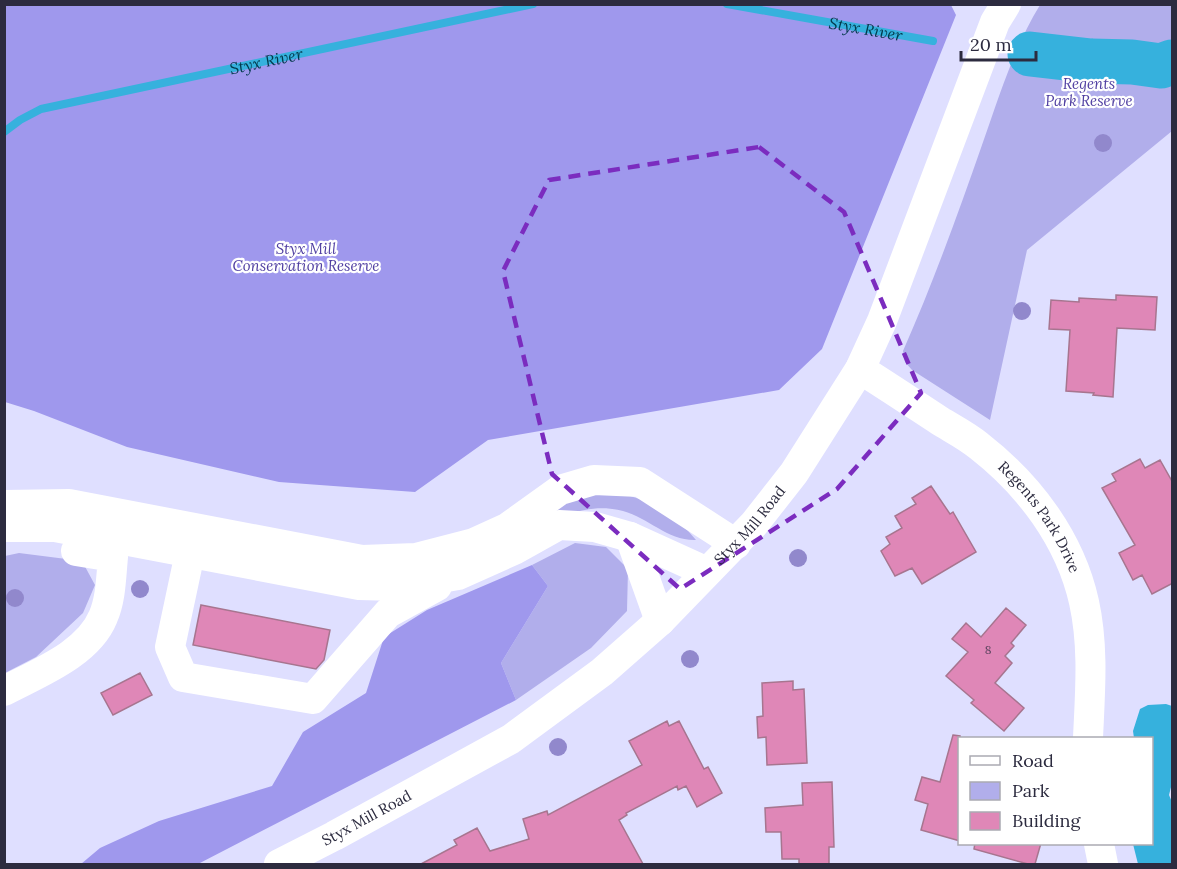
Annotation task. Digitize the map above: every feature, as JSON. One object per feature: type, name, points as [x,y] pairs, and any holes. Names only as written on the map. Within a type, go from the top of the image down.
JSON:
[{"type":"street","name":"Styx Mill Road","points":[[279,864],[511,739],[602,672],[660,621],[754,524],[794,473],[860,369],[882,321],[995,22],[1006,4]]},
{"type":"street","name":"Regents Park Drive","points":[[860,369],[977,444],[1025,489],[1052,525],[1064,546],[1084,602],[1091,666],[1088,737]]},
{"type":"street","points":[[4,546],[35,544],[115,549],[193,541],[362,560],[416,558],[474,543],[507,528],[560,490],[594,480],[640,482],[736,544]]},
{"type":"street","points":[[4,505],[69,504],[193,541],[359,585],[396,586],[458,575]]},
{"type":"street","points":[[193,541],[170,647],[183,677],[313,699],[388,614],[458,575],[516,549],[559,525],[595,527],[630,537],[707,572]]},
{"type":"street","points":[[4,527],[55,527],[115,549]]},
{"type":"street","points":[[630,537],[660,621]]},
{"type":"street","points":[[4,691],[64,660],[93,635],[103,617],[108,599],[115,549]]},
{"type":"street","points":[[1100,845],[1104,864]]},
{"type":"highlighted area","points":[[759,147],[844,212],[921,393],[837,489],[680,589],[552,474],[503,271],[549,180]]},
{"type":"green space","name":"Styx Mill Conservation Reserve","points":[[5,5],[951,5],[956,15],[822,349],[779,390],[488,440],[415,492],[279,482],[127,447],[5,402]]},
{"type":"green space","name":"Regents Park Reserve","points":[[1040,5],[1172,5],[1172,131],[1027,250],[990,420],[912,370],[905,362],[903,351],[945,248],[1008,73],[1022,38]]},
{"type":"green space","points":[[608,489],[668,508],[696,540],[676,537],[632,514],[613,509],[585,510],[549,520],[557,503]]},
{"type":"green space","points":[[575,543],[606,547],[628,569],[627,611],[591,648],[516,700],[501,663],[548,586],[532,565]]},
{"type":"green space","points":[[19,553],[82,561],[95,585],[83,613],[36,657],[5,673],[5,556]]},
{"type":"green space","points":[[532,565],[548,586],[501,663],[516,700],[198,864],[81,864],[100,848],[159,821],[272,786],[303,732],[366,693],[384,637],[427,610]]},
{"type":"shaded area","points":[[1148,705],[1172,706],[1172,783],[1169,795],[1172,802],[1172,864],[1138,864],[1133,845],[1153,845],[1153,737],[1134,737],[1133,731],[1140,709]]},
{"type":"building","points":[[1116,295],[1157,297],[1155,330],[1117,328],[1113,397],[1066,391],[1070,330],[1049,329],[1051,300],[1079,302],[1079,298],[1116,300]]},
{"type":"building","points":[[1140,459],[1145,468],[1160,460],[1173,483],[1173,583],[1152,594],[1142,575],[1133,580],[1119,553],[1135,545],[1102,488],[1116,481],[1112,474]]},
{"type":"building","points":[[931,486],[950,514],[953,512],[976,552],[922,584],[912,568],[895,576],[881,551],[890,544],[886,537],[902,528],[895,516],[916,504],[912,498]]},
{"type":"building","points":[[201,605],[330,630],[324,660],[316,669],[193,645]]},
{"type":"building","points":[[1006,608],[1026,625],[1011,643],[1014,646],[1005,656],[1012,663],[995,683],[1024,708],[1004,731],[971,703],[974,700],[946,676],[968,652],[952,639],[966,623],[981,637]]},
{"type":"building","points":[[140,673],[152,695],[113,715],[101,693]]},
{"type":"building","points":[[793,681],[793,690],[804,689],[807,763],[767,765],[766,737],[758,738],[757,717],[763,716],[762,683]]},
{"type":"building","points":[[667,721],[669,726],[679,721],[704,769],[708,767],[722,793],[697,807],[686,786],[678,790],[677,786],[626,813],[627,815],[619,820],[643,864],[421,864],[457,845],[454,840],[477,828],[490,851],[529,839],[523,819],[547,811],[548,815],[642,765],[629,741]]},
{"type":"building","points":[[953,735],[960,736],[958,737],[958,840],[921,830],[928,804],[915,800],[922,777],[940,782]]},
{"type":"building","points":[[832,782],[834,847],[829,847],[829,864],[799,864],[799,859],[782,859],[781,832],[766,832],[765,808],[803,805],[802,783]]},
{"type":"building","points":[[975,845],[1040,845],[1035,864],[974,849]]},
{"type":"waterway","name":"Styx River","points":[[4,132],[41,109],[533,4]]},
{"type":"waterway","name":"Styx River","points":[[727,4],[933,41]]},
{"type":"waterway","name":"Styx River","points":[[1030,54],[1161,66],[1172,62]]}]
